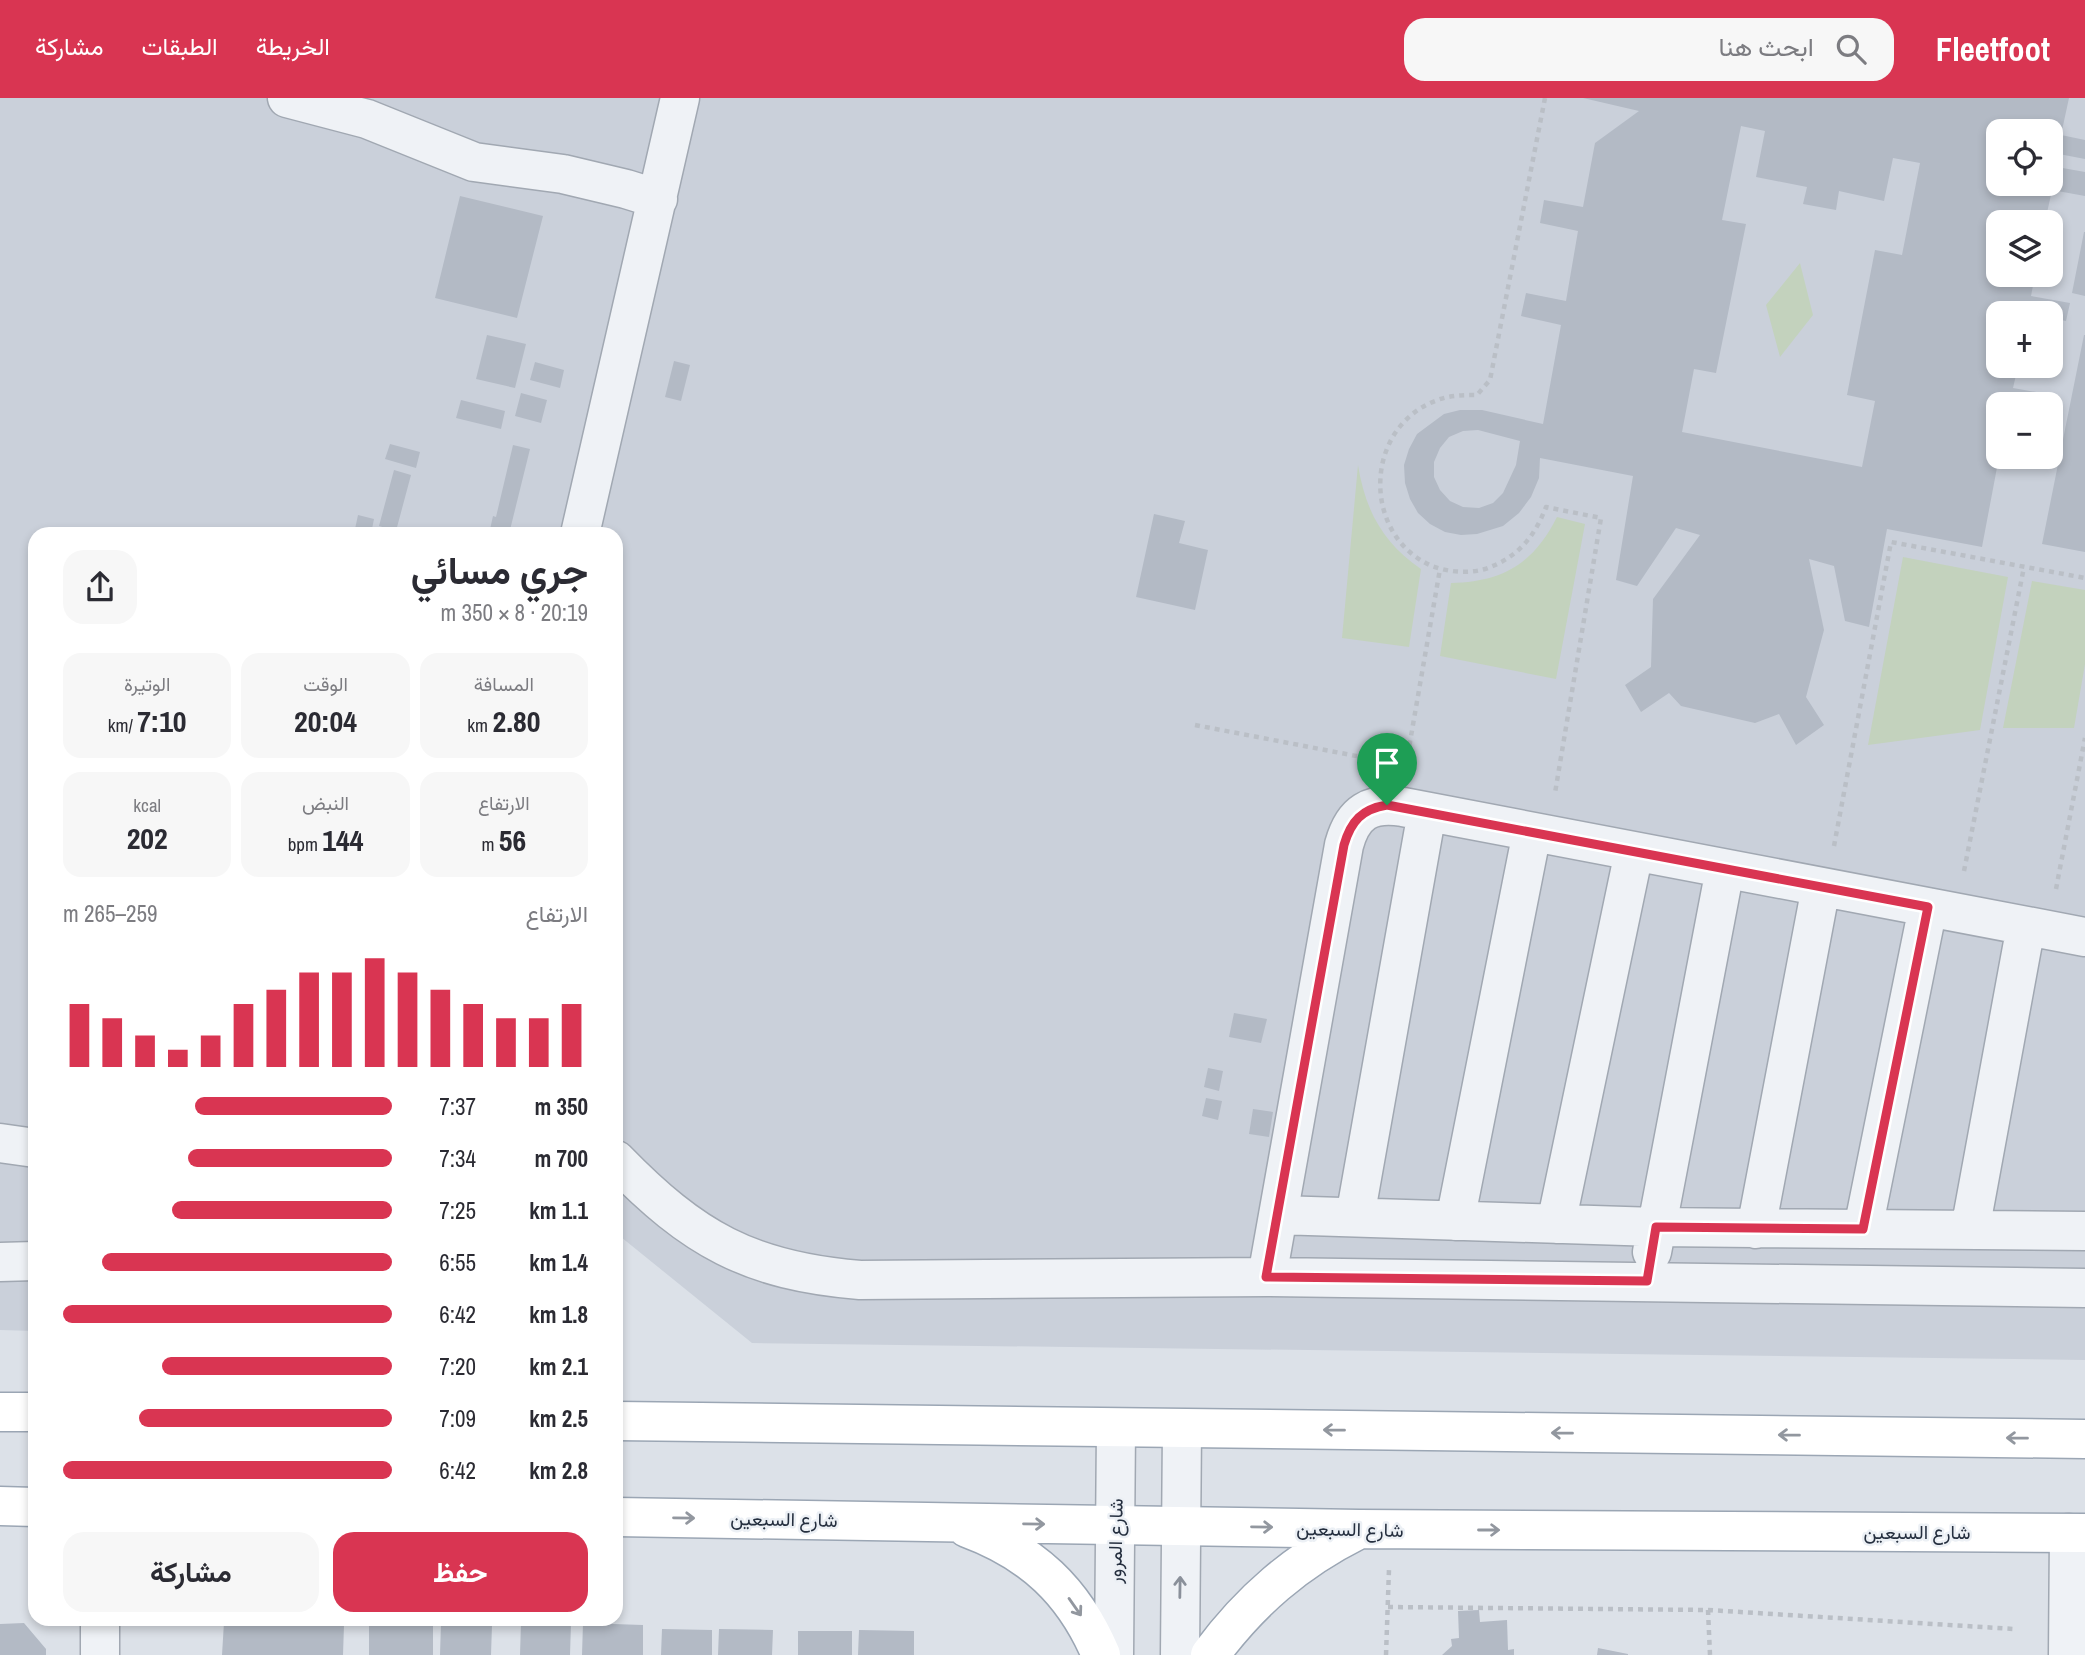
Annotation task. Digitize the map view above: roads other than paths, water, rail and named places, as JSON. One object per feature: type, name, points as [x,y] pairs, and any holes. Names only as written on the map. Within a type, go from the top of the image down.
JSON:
[{"type":"main road","points":[[0,1412],[28,1412]]},
{"type":"main road","points":[[623,1421],[2085,1439]]},
{"type":"main road","points":[[0,1506],[28,1507]]},
{"type":"main road","name":"شارع السبعين","points":[[623,1517],[1375,1529],[2077,1533]]},
{"type":"main road","points":[[937,1522],[968,1528],[997,1540],[1024,1556],[1049,1576],[1070,1599],[1087,1625],[1101,1655]]},
{"type":"main road","points":[[1210,1655],[1252,1604],[1276,1581],[1321,1550],[1375,1529]]},
{"type":"street","points":[[287,98],[367,119],[474,162],[563,174],[626,188],[658,199]]},
{"type":"street","points":[[582,527],[680,98]]},
{"type":"street","points":[[1266,1277],[1348,830],[1358,816],[1371,808],[1387,805],[1427,812],[2085,937]]},
{"type":"street","points":[[1355,1217],[1427,812]]},
{"type":"street","points":[[1455,1221],[1532,832]]},
{"type":"street","points":[[1556,1224],[1634,852]]},
{"type":"street","points":[[1647,1281],[1726,869]]},
{"type":"street","points":[[1756,1229],[1821,887]]},
{"type":"street","points":[[1863,1229],[1928,907]]},
{"type":"street","points":[[1969,1230],[2026,926]]},
{"type":"street","points":[[0,1143],[28,1148]]},
{"type":"street","points":[[623,1167],[651,1196],[687,1225],[726,1248],[769,1265],[814,1276],[860,1280],[1266,1277],[2085,1288]]},
{"type":"street","points":[[1278,1215],[1756,1229],[1969,1230],[2083,1222]]},
{"type":"street","points":[[0,1262],[28,1261]]},
{"type":"street","name":"شارع المرور","points":[[1114,1655],[1116,1428]]},
{"type":"street","points":[[1180,1655],[1182,1429]]},
{"type":"street","points":[[2068,1655],[2077,1533]]},
{"type":"street","points":[[100,1626],[100,1655]]}]
